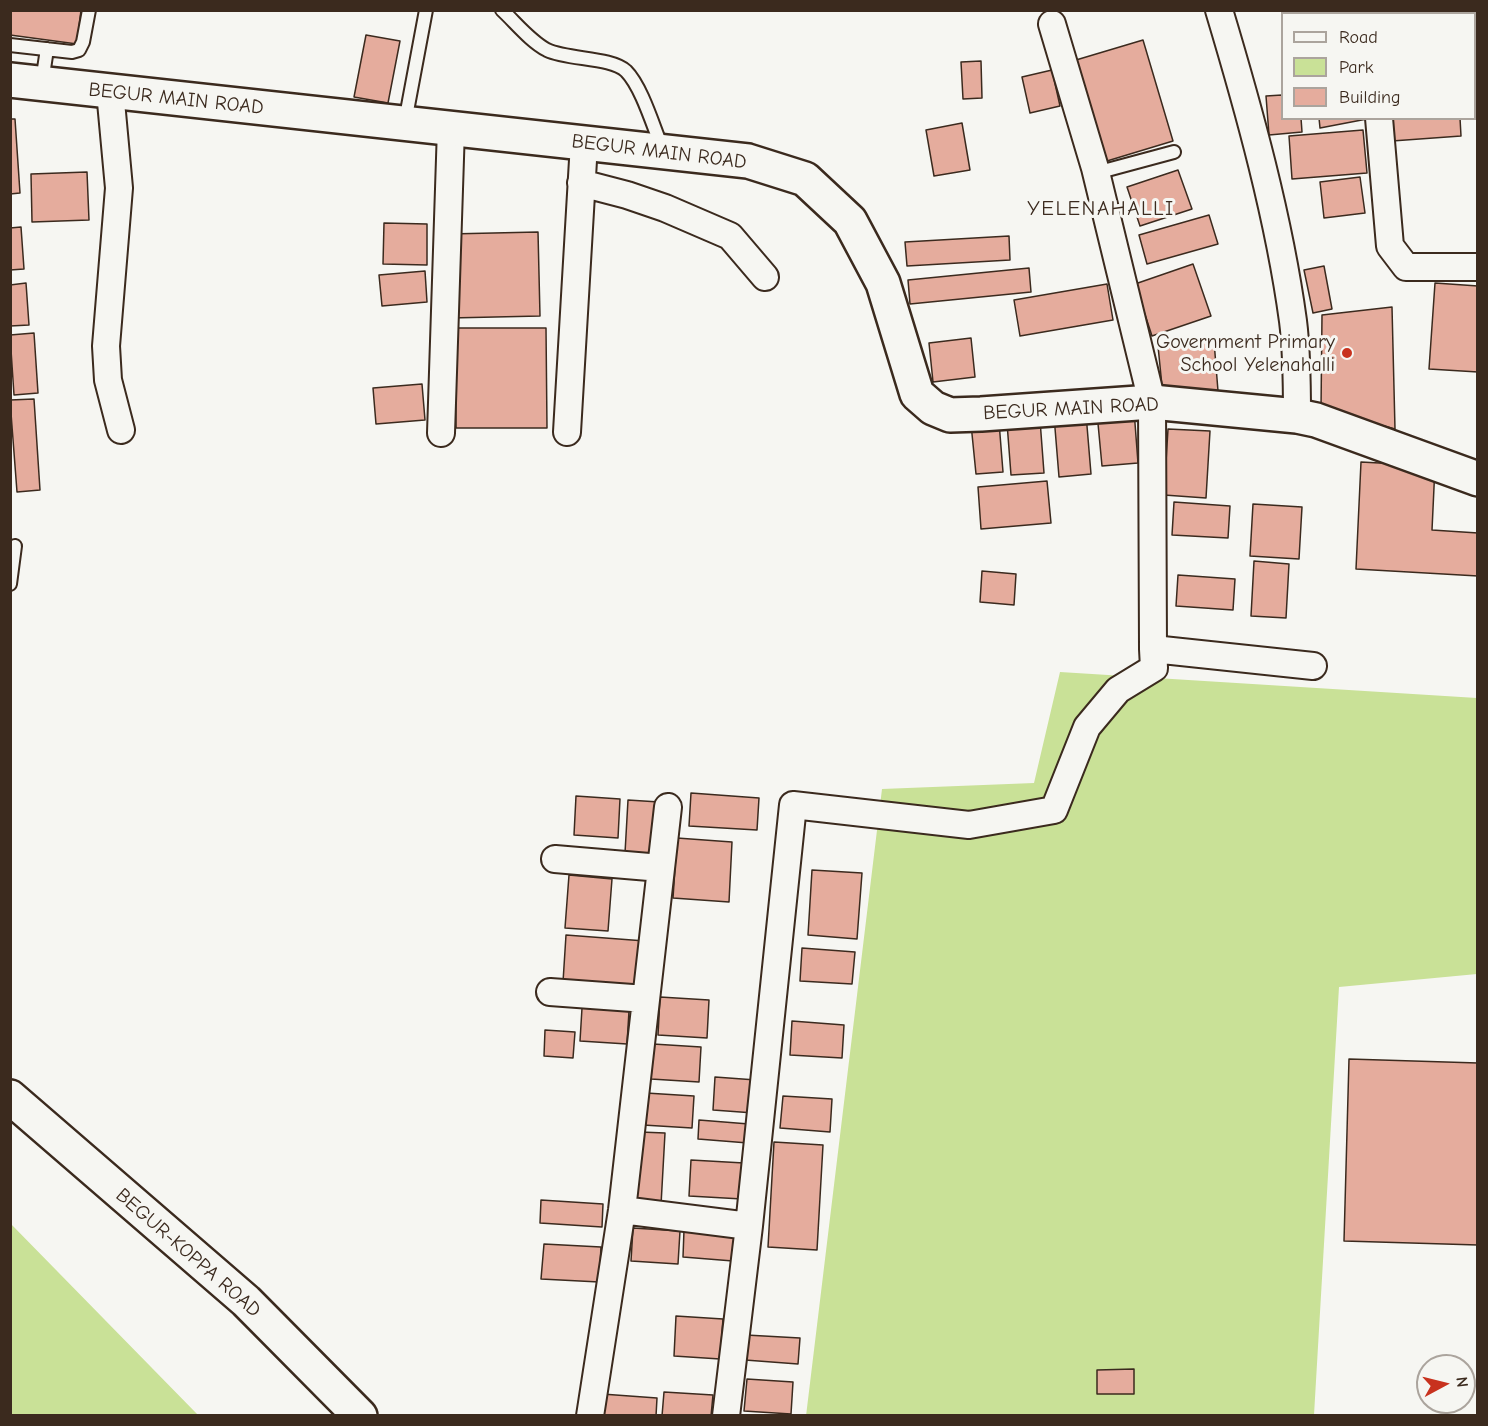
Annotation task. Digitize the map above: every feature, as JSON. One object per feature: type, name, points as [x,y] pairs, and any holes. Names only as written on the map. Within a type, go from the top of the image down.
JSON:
[{"type":"street","points":[[1220,10],[1265,178],[1283,266],[1293,321],[1297,369],[1297,416]]},
{"type":"street","points":[[726,1416],[750,1226],[794,805],[969,825],[1054,810],[1087,727],[1118,690],[1154,668],[1152,402],[1096,173],[1052,24]]},
{"type":"street","name":"BEGUR MAIN ROAD","points":[[10,80],[748,160],[805,179],[850,221],[883,284],[917,394],[933,408],[950,415],[1152,402],[1297,416],[1316,420],[1478,479]]},
{"type":"street","points":[[110,91],[119,188],[106,346],[108,380],[121,429]]},
{"type":"street","points":[[1379,120],[1390,246],[1406,267],[1478,267]]},
{"type":"street","points":[[441,433],[451,128]]},
{"type":"street","points":[[567,432],[584,143]]},
{"type":"street","points":[[581,183],[665,208],[730,236],[765,277]]},
{"type":"street","points":[[1154,649],[1313,666]]},
{"type":"street","points":[[590,1416],[622,1210],[669,807]]},
{"type":"street","points":[[555,859],[661,868]]},
{"type":"street","points":[[550,992],[646,999]]},
{"type":"street","name":"BEGUR-KOPPA ROAD","points":[[10,1097],[246,1301],[360,1416]]},
{"type":"street","points":[[622,1210],[750,1226]]},
{"type":"lane","points":[[10,45],[72,52],[79,50],[83,42],[89,10]]},
{"type":"lane","points":[[404,123],[426,10]]},
{"type":"lane","points":[[502,10],[545,49],[562,55],[612,63],[625,70],[636,84],[663,150]]},
{"type":"lane","points":[[42,83],[47,50]]},
{"type":"lane","points":[[1096,173],[1174,152]]},
{"type":"lane","points":[[10,584],[15,546]]},
{"type":"green space","points":[[1060,672],[1477,698],[1477,974],[1339,987],[1314,1415],[806,1416],[882,789],[1034,783]]},
{"type":"green space","points":[[11,1224],[198,1415],[11,1415]]},
{"type":"building","points":[[10,10],[81,10],[77,44],[10,35]]},
{"type":"building","points":[[1407,10],[1441,10],[1441,12],[1388,12]]},
{"type":"building","points":[[1478,10],[1478,60],[1476,60],[1476,12],[1453,11]]},
{"type":"building","points":[[366,35],[400,41],[388,103],[354,97]]},
{"type":"building","points":[[1143,40],[1173,141],[1107,161],[1076,60]]},
{"type":"building","points":[[981,61],[982,98],[963,99],[961,62]]},
{"type":"building","points":[[1052,70],[1060,106],[1030,113],[1022,77]]},
{"type":"building","points":[[1281,95],[1281,120],[1301,120],[1302,132],[1269,135],[1266,96]]},
{"type":"building","points":[[10,119],[15,119],[20,193],[10,194]]},
{"type":"building","points":[[1319,120],[1362,120],[1320,128]]},
{"type":"building","points":[[1391,120],[1460,120],[1461,136],[1392,141]]},
{"type":"building","points":[[962,123],[970,170],[934,176],[926,130]]},
{"type":"building","points":[[1363,130],[1367,173],[1292,179],[1289,136]]},
{"type":"building","points":[[1178,170],[1192,209],[1140,226],[1127,187]]},
{"type":"building","points":[[87,172],[89,220],[32,222],[31,174]]},
{"type":"building","points":[[1360,177],[1365,213],[1324,218],[1320,182]]},
{"type":"building","points":[[1209,215],[1218,244],[1147,264],[1139,235]]},
{"type":"building","points":[[384,223],[427,224],[427,265],[383,264]]},
{"type":"building","points":[[21,227],[24,269],[10,270],[10,228]]},
{"type":"building","points":[[538,232],[540,316],[450,318],[449,234]]},
{"type":"building","points":[[1009,236],[1010,260],[907,266],[905,242]]},
{"type":"building","points":[[1193,264],[1211,316],[1152,336],[1135,284]]},
{"type":"building","points":[[1324,266],[1332,309],[1313,313],[1304,270]]},
{"type":"building","points":[[1029,268],[1031,292],[910,304],[908,280]]},
{"type":"building","points":[[425,271],[427,302],[382,306],[379,275]]},
{"type":"building","points":[[26,283],[29,325],[10,326],[10,285]]},
{"type":"building","points":[[1435,283],[1478,286],[1478,372],[1429,369]]},
{"type":"building","points":[[1107,284],[1113,320],[1020,336],[1014,300]]},
{"type":"building","points":[[1392,307],[1395,429],[1321,409],[1322,315]]},
{"type":"building","points":[[455,328],[546,328],[547,428],[456,428]]},
{"type":"building","points":[[34,333],[38,393],[14,395],[10,335]]},
{"type":"building","points":[[971,338],[975,377],[933,382],[929,343]]},
{"type":"building","points":[[1214,341],[1218,391],[1163,396],[1158,346]]},
{"type":"building","points":[[422,384],[425,420],[376,424],[373,388]]},
{"type":"building","points":[[34,399],[40,490],[17,492],[10,400]]},
{"type":"building","points":[[1134,410],[1138,463],[1102,466],[1097,413]]},
{"type":"building","points":[[1086,414],[1091,474],[1059,477],[1054,416]]},
{"type":"building","points":[[1040,420],[1044,473],[1011,475],[1007,423]]},
{"type":"building","points":[[999,422],[1003,472],[976,474],[971,424]]},
{"type":"building","points":[[1168,429],[1210,431],[1206,498],[1164,495]]},
{"type":"building","points":[[1361,462],[1435,466],[1432,530],[1478,533],[1478,576],[1356,569]]},
{"type":"building","points":[[1047,481],[1051,523],[981,529],[978,487]]},
{"type":"building","points":[[1174,502],[1230,506],[1228,538],[1172,535]]},
{"type":"building","points":[[1253,504],[1302,507],[1299,559],[1250,556]]},
{"type":"building","points":[[1254,561],[1289,564],[1286,618],[1251,616]]},
{"type":"building","points":[[982,571],[1016,574],[1014,605],[980,602]]},
{"type":"building","points":[[1178,575],[1235,579],[1233,610],[1176,606]]},
{"type":"building","points":[[691,793],[759,798],[757,830],[689,826]]},
{"type":"building","points":[[576,796],[620,799],[618,838],[574,835]]},
{"type":"building","points":[[628,800],[659,802],[655,855],[625,853]]},
{"type":"building","points":[[677,838],[732,842],[729,902],[673,898]]},
{"type":"building","points":[[812,870],[862,873],[857,939],[808,935]]},
{"type":"building","points":[[569,875],[612,879],[608,931],[565,928]]},
{"type":"building","points":[[566,935],[645,941],[642,987],[563,982]]},
{"type":"building","points":[[802,948],[855,952],[852,984],[800,981]]},
{"type":"building","points":[[660,997],[709,1000],[707,1038],[658,1035]]},
{"type":"building","points":[[582,1008],[629,1011],[627,1044],[580,1041]]},
{"type":"building","points":[[792,1021],[844,1025],[842,1058],[790,1055]]},
{"type":"building","points":[[545,1030],[575,1032],[573,1058],[544,1056]]},
{"type":"building","points":[[653,1044],[701,1047],[699,1082],[651,1079]]},
{"type":"building","points":[[1349,1059],[1478,1063],[1478,1245],[1344,1241]]},
{"type":"building","points":[[715,1077],[756,1080],[754,1113],[713,1110]]},
{"type":"building","points":[[646,1093],[694,1096],[692,1128],[643,1125]]},
{"type":"building","points":[[783,1096],[832,1099],[830,1132],[780,1128]]},
{"type":"building","points":[[699,1120],[749,1124],[748,1143],[698,1139]]},
{"type":"building","points":[[640,1132],[665,1133],[661,1205],[635,1204]]},
{"type":"building","points":[[774,1142],[823,1145],[817,1250],[768,1247]]},
{"type":"building","points":[[691,1160],[744,1163],[742,1199],[689,1196]]},
{"type":"building","points":[[541,1200],[603,1204],[602,1227],[540,1223]]},
{"type":"building","points":[[633,1228],[680,1231],[678,1264],[631,1261]]},
{"type":"building","points":[[684,1230],[735,1233],[733,1261],[683,1257]]},
{"type":"building","points":[[544,1244],[601,1247],[599,1282],[541,1279]]},
{"type":"building","points":[[676,1316],[723,1319],[720,1359],[674,1356]]},
{"type":"building","points":[[746,1335],[800,1338],[798,1364],[745,1360]]},
{"type":"building","points":[[1134,1369],[1134,1394],[1097,1394],[1097,1370]]},
{"type":"building","points":[[747,1379],[793,1382],[791,1414],[744,1411]]},
{"type":"building","points":[[664,1392],[713,1395],[711,1416],[662,1416]]},
{"type":"building","points":[[602,1394],[657,1398],[656,1416],[600,1416]]},
{"type":"place","name":"Government Primary School Yelenahalli","points":[[1347,353]]},
{"type":"district","name":"YELENAHALLI","points":[[1101,209]]}]
